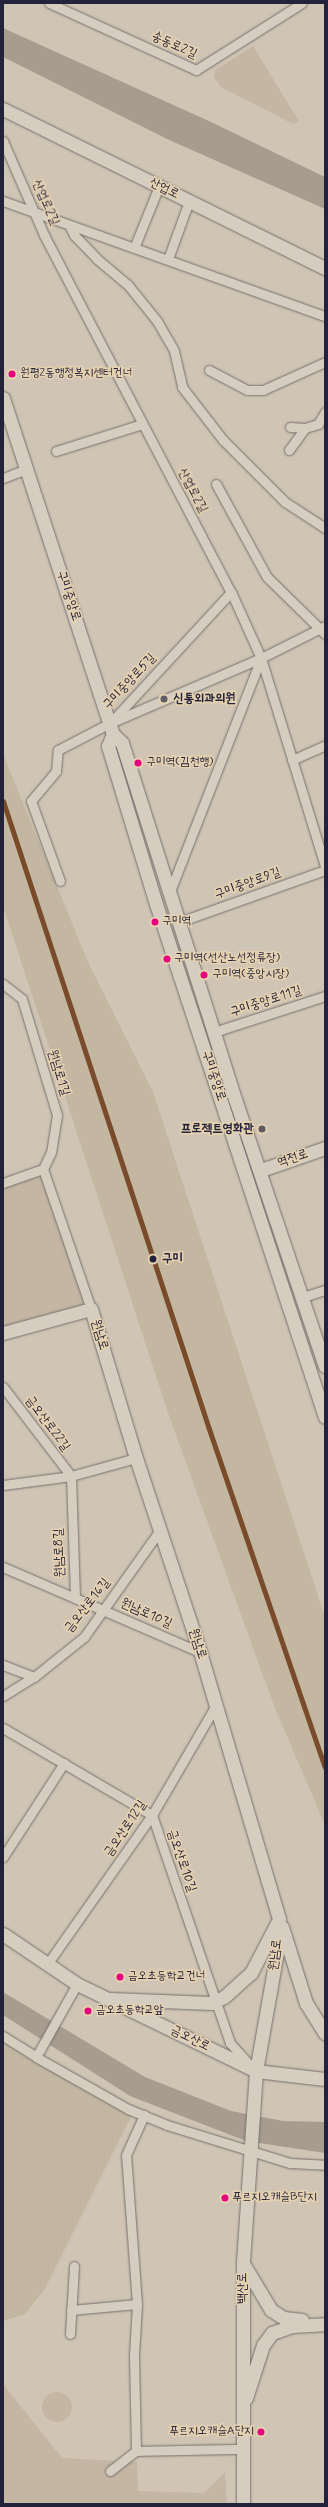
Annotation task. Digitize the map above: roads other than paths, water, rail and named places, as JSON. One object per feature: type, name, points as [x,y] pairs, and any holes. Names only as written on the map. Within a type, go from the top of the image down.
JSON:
[{"type":"street","name":"송동로2길","points":[[49,3],[196,70],[302,3]]},
{"type":"street","name":"산업로","points":[[3,109],[325,268]]},
{"type":"street","name":"산업로2길","points":[[3,141],[34,213],[142,424],[231,592],[261,658],[325,866]]},
{"type":"street","points":[[134,248],[159,186]]},
{"type":"street","points":[[3,201],[325,316]]},
{"type":"street","points":[[168,259],[189,201]]},
{"type":"street","points":[[69,225],[74,235],[97,259],[128,285],[157,321],[174,351],[182,387],[223,440],[285,502],[325,528]]},
{"type":"street","points":[[209,370],[247,390],[263,390],[325,362]]},
{"type":"street","name":"구미중앙로","points":[[3,398],[111,728],[122,743],[169,894],[325,1366]]},
{"type":"street","points":[[290,427],[305,428],[318,424],[325,412]]},
{"type":"street","points":[[56,451],[142,424]]},
{"type":"street","points":[[289,450],[305,428]]},
{"type":"street","points":[[3,478],[26,469]]},
{"type":"street","points":[[216,484],[267,577],[323,630]]},
{"type":"street","name":"구미중앙로5길","points":[[111,728],[231,592]]},
{"type":"street","name":"구미중앙로5길","points":[[111,728],[323,630]]},
{"type":"street","points":[[169,894],[261,658]]},
{"type":"street","points":[[60,881],[31,801],[56,771],[58,750],[111,728]]},
{"type":"street","name":"구미중앙로","points":[[111,728],[108,746],[156,904],[325,1417]]},
{"type":"street","points":[[292,760],[325,745]]},
{"type":"street","name":"구미중앙로9길","points":[[179,922],[325,870]]},
{"type":"street","name":"원남로1길","points":[[5,990],[22,999],[57,1115],[51,1152],[43,1169]]},
{"type":"street","name":"구미중앙로11길","points":[[214,1032],[325,996]]},
{"type":"street","name":"역전로","points":[[261,1170],[325,1148]]},
{"type":"street","points":[[3,1183],[43,1169],[91,1309]]},
{"type":"street","points":[[303,1297],[325,1290]]},
{"type":"street","name":"원남로","points":[[3,1333],[91,1309],[136,1458],[200,1652],[279,1918],[278,1952],[256,2071]]},
{"type":"street","name":"금오산로22길","points":[[3,1388],[70,1476]]},
{"type":"street","points":[[3,1484],[70,1476],[136,1458]]},
{"type":"street","name":"원남로8길","points":[[70,1476],[75,1598]]},
{"type":"street","name":"금오산로16길","points":[[3,1696],[34,1678],[84,1637],[160,1530]]},
{"type":"street","points":[[3,1567],[103,1610]]},
{"type":"street","name":"원남로10길","points":[[103,1610],[200,1652]]},
{"type":"street","points":[[3,1665],[34,1678]]},
{"type":"street","name":"금오산로12길","points":[[48,1963],[152,1815],[216,1705]]},
{"type":"street","points":[[3,1728],[152,1815]]},
{"type":"street","points":[[3,1857],[64,1763]]},
{"type":"street","name":"금오산로10길","points":[[152,1815],[230,2043],[256,2071]]},
{"type":"street","points":[[105,1999],[215,2001],[234,1990],[251,1973],[279,1918]]},
{"type":"street","points":[[279,1918],[306,2003],[325,2033]]},
{"type":"street","name":"금오산로","points":[[3,1934],[77,1984],[105,1999],[256,2071],[325,2079]]},
{"type":"street","points":[[36,2057],[77,1984]]},
{"type":"street","points":[[3,2036],[36,2057],[144,2115],[252,2152],[290,2163],[325,2165]]},
{"type":"street","name":"백산로","points":[[243,2504],[243,2264],[252,2152],[256,2071]]},
{"type":"street","points":[[136,2451],[134,2355],[137,2304],[126,2155],[144,2115]]},
{"type":"street","points":[[243,2264],[265,2303],[277,2315],[325,2324]]},
{"type":"street","points":[[70,2334],[74,2266]]},
{"type":"street","points":[[71,2310],[137,2304]]},
{"type":"street","points":[[242,2411],[263,2345],[272,2333],[292,2326],[325,2324]]},
{"type":"street","points":[[110,2471],[136,2451],[243,2450]]},
{"type":"place","name":"원평2동행정복지센터건너","points":[[12,374]]},
{"type":"place","name":"신통외과의원","points":[[164,699]]},
{"type":"place","name":"구미역(김천행)","points":[[138,763]]},
{"type":"place","name":"구미역","points":[[155,922]]},
{"type":"place","name":"구미역(선산노선정류장)","points":[[167,959]]},
{"type":"place","name":"구미역(중앙시장)","points":[[204,975]]},
{"type":"place","name":"프로젝트영화관","points":[[262,1129]]},
{"type":"place","name":"구미","points":[[153,1259]]},
{"type":"place","name":"금오초등학교건너","points":[[120,1977]]},
{"type":"place","name":"금오초등학교앞","points":[[88,2011]]},
{"type":"place","name":"푸르지오캐슬B단지","points":[[225,2198]]},
{"type":"place","name":"푸르지오캐슬A단지","points":[[261,2432]]}]
